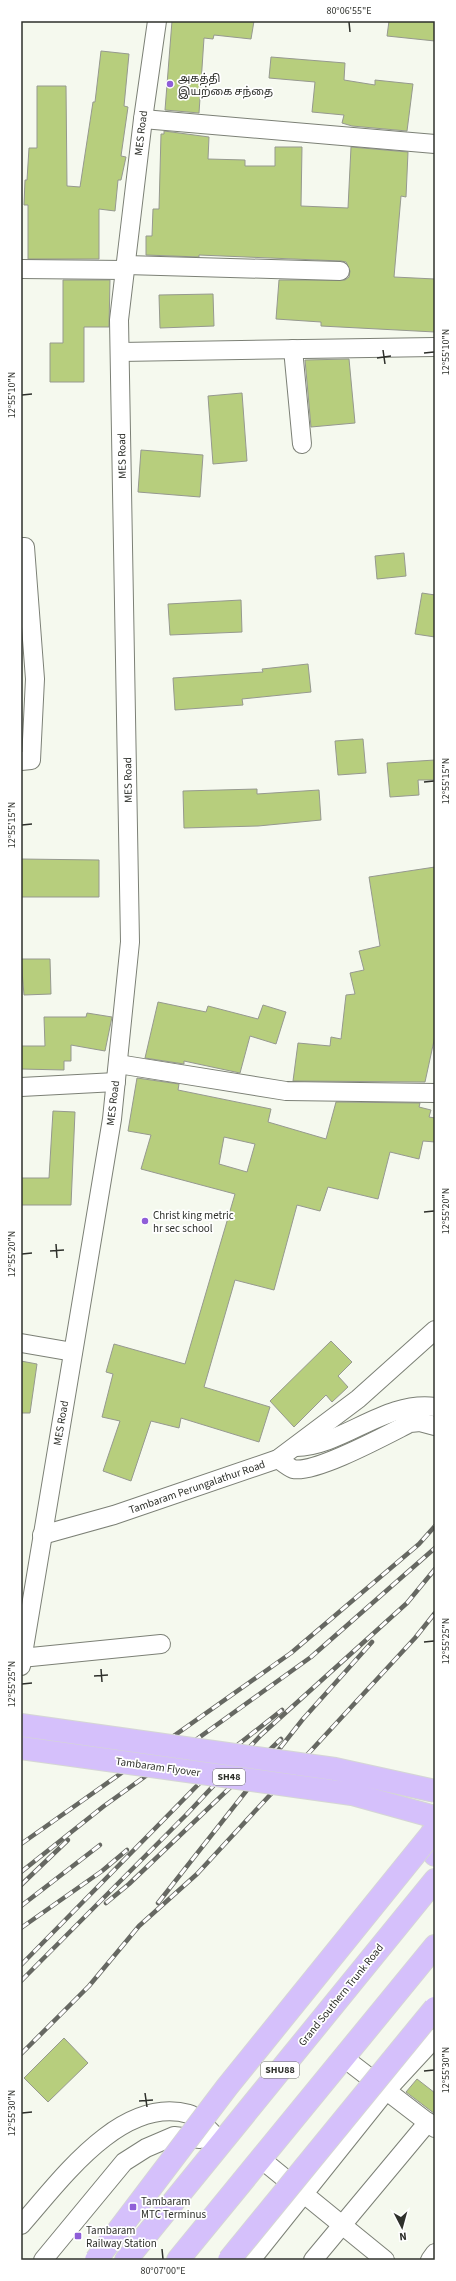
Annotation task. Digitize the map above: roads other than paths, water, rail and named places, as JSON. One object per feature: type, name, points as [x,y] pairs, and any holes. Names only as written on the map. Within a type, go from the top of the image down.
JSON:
[{"type":"main road","name":"SH48","points":[[21,1725],[336,1769],[435,1791]]},
{"type":"main road","name":"Tambaram Flyover","points":[[21,1748],[352,1794],[434,1823]]},
{"type":"main road","points":[[434,1823],[435,1855]]},
{"type":"main road","points":[[96,2260],[227,2087],[434,1823]]},
{"type":"main road","name":"Grand Southern Trunk Road","points":[[126,2260],[435,1880]]},
{"type":"main road","points":[[178,2260],[435,1946]]},
{"type":"main road","points":[[229,2260],[435,2008]]},
{"type":"street","name":"MES Road","points":[[42,1535],[111,1127],[130,942],[119,320],[143,120],[157,21]]},
{"type":"street","points":[[143,120],[435,144]]},
{"type":"street","points":[[21,269],[126,268],[340,271]]},
{"type":"street","points":[[120,352],[435,347]]},
{"type":"street","points":[[293,349],[302,444]]},
{"type":"street","points":[[21,547],[25,547],[27,559],[35,680],[31,760],[21,761]]},
{"type":"street","points":[[118,1064],[286,1091],[435,1093]]},
{"type":"street","points":[[21,1087],[116,1082]]},
{"type":"street","name":"Tambaram Perungalathur Road","points":[[42,1535],[114,1515],[278,1459],[358,1399],[435,1330]]},
{"type":"street","points":[[21,1343],[73,1352]]},
{"type":"street","points":[[293,1448],[312,1447],[372,1420],[420,1405],[435,1407]]},
{"type":"street","points":[[278,1459],[293,1468],[305,1469],[350,1453],[410,1423],[420,1422],[435,1426]]},
{"type":"street","points":[[42,1535],[22,1661],[161,1644]]},
{"type":"street","points":[[251,2260],[386,2091],[435,2038]]},
{"type":"street","points":[[313,2260],[342,2224],[431,2125],[344,2058]]},
{"type":"street","points":[[21,2225],[96,2143],[128,2120],[159,2111],[191,2114],[221,2142]]},
{"type":"street","points":[[43,2260],[124,2162],[146,2148],[174,2136],[191,2114]]},
{"type":"street","points":[[174,2136],[221,2142]]},
{"type":"street","points":[[261,2159],[385,2260]]},
{"type":"street","points":[[430,2260],[435,2253]]},
{"type":"railway","points":[[21,1844],[291,1653],[419,1544],[435,1526]]},
{"type":"railway","points":[[21,1872],[104,1806],[311,1657],[435,1548]]},
{"type":"railway","points":[[21,1981],[187,1814],[261,1735],[407,1603],[435,1569]]},
{"type":"railway","points":[[21,2054],[89,1986],[139,1926],[197,1874],[415,1638],[435,1613]]},
{"type":"railway","points":[[158,1903],[303,1719],[372,1642]]},
{"type":"railway","points":[[21,1965],[235,1747],[282,1710]]},
{"type":"railway","points":[[106,1903],[129,1884],[281,1739]]},
{"type":"railway","points":[[21,1885],[68,1840]]},
{"type":"railway","points":[[21,1906],[100,1845]]},
{"type":"railway","points":[[21,1928],[102,1871],[127,1850]]},
{"type":"place","name":"அகத்தி இயற்கை சந்தை","points":[[170,84]]},
{"type":"place","name":"Christ king metric hr sec school","points":[[145,1221]]},
{"type":"place","name":"Tambaram MTC Terminus","points":[[133,2207]]},
{"type":"place","name":"Tambaram Railway Station","points":[[78,2236]]}]
